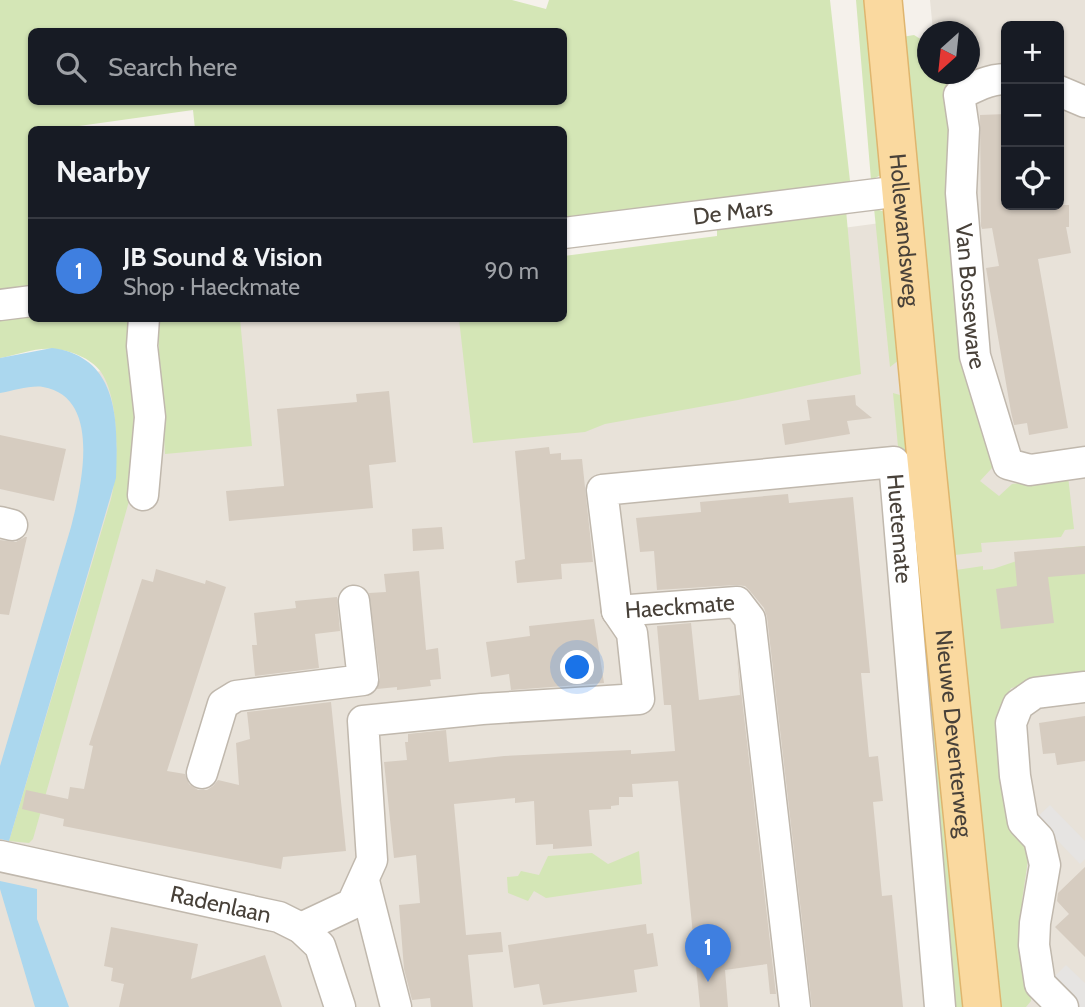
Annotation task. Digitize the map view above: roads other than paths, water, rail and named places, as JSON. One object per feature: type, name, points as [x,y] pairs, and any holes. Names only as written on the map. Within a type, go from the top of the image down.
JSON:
[{"type":"main road","name":"Hollewandsweg","points":[[883,0],[926,459]]},
{"type":"main road","name":"Nieuwe Deventerweg","points":[[926,459],[982,1007]]},
{"type":"street","name":"Van Bosseware","points":[[1001,79],[979,85],[959,95],[964,129],[961,193],[975,356],[1008,464],[1030,470],[1085,462]]},
{"type":"street","points":[[1064,93],[1085,102]]},
{"type":"street","name":"De Mars","points":[[567,233],[901,191]]},
{"type":"street","points":[[0,305],[28,302]]},
{"type":"street","points":[[143,495],[150,417],[142,346],[144,322]]},
{"type":"street","name":"Huetemate","points":[[617,611],[602,490],[894,462],[940,1007]]},
{"type":"street","points":[[301,928],[352,904],[372,860],[363,680],[354,601]]},
{"type":"street","name":"Haeckmate","points":[[363,721],[482,709],[639,699],[632,633],[617,611],[737,602],[750,619],[796,1007]]},
{"type":"street","points":[[202,773],[223,704],[236,696],[363,680]]},
{"type":"street","points":[[1063,1007],[1040,984],[1034,945],[1035,922],[1045,865],[1039,839],[1023,822],[1015,776],[1012,723],[1018,705],[1035,693],[1085,687]]},
{"type":"street","name":"Radenlaan","points":[[0,856],[279,917],[301,928],[320,946],[340,1007]]},
{"type":"street","points":[[364,881],[396,1007]]},
{"type":"water","points":[[52,348],[74,354],[91,364],[103,379],[115,415],[116,478],[9,841],[0,839],[0,766],[71,527],[79,490],[83,446],[81,425],[74,408],[62,394],[43,387],[0,393],[0,358]]},
{"type":"water","points":[[0,881],[37,889],[37,919],[69,1007],[35,1007],[0,889]]},
{"type":"place","name":"JB Sound & Vision","points":[[708,982]]}]
